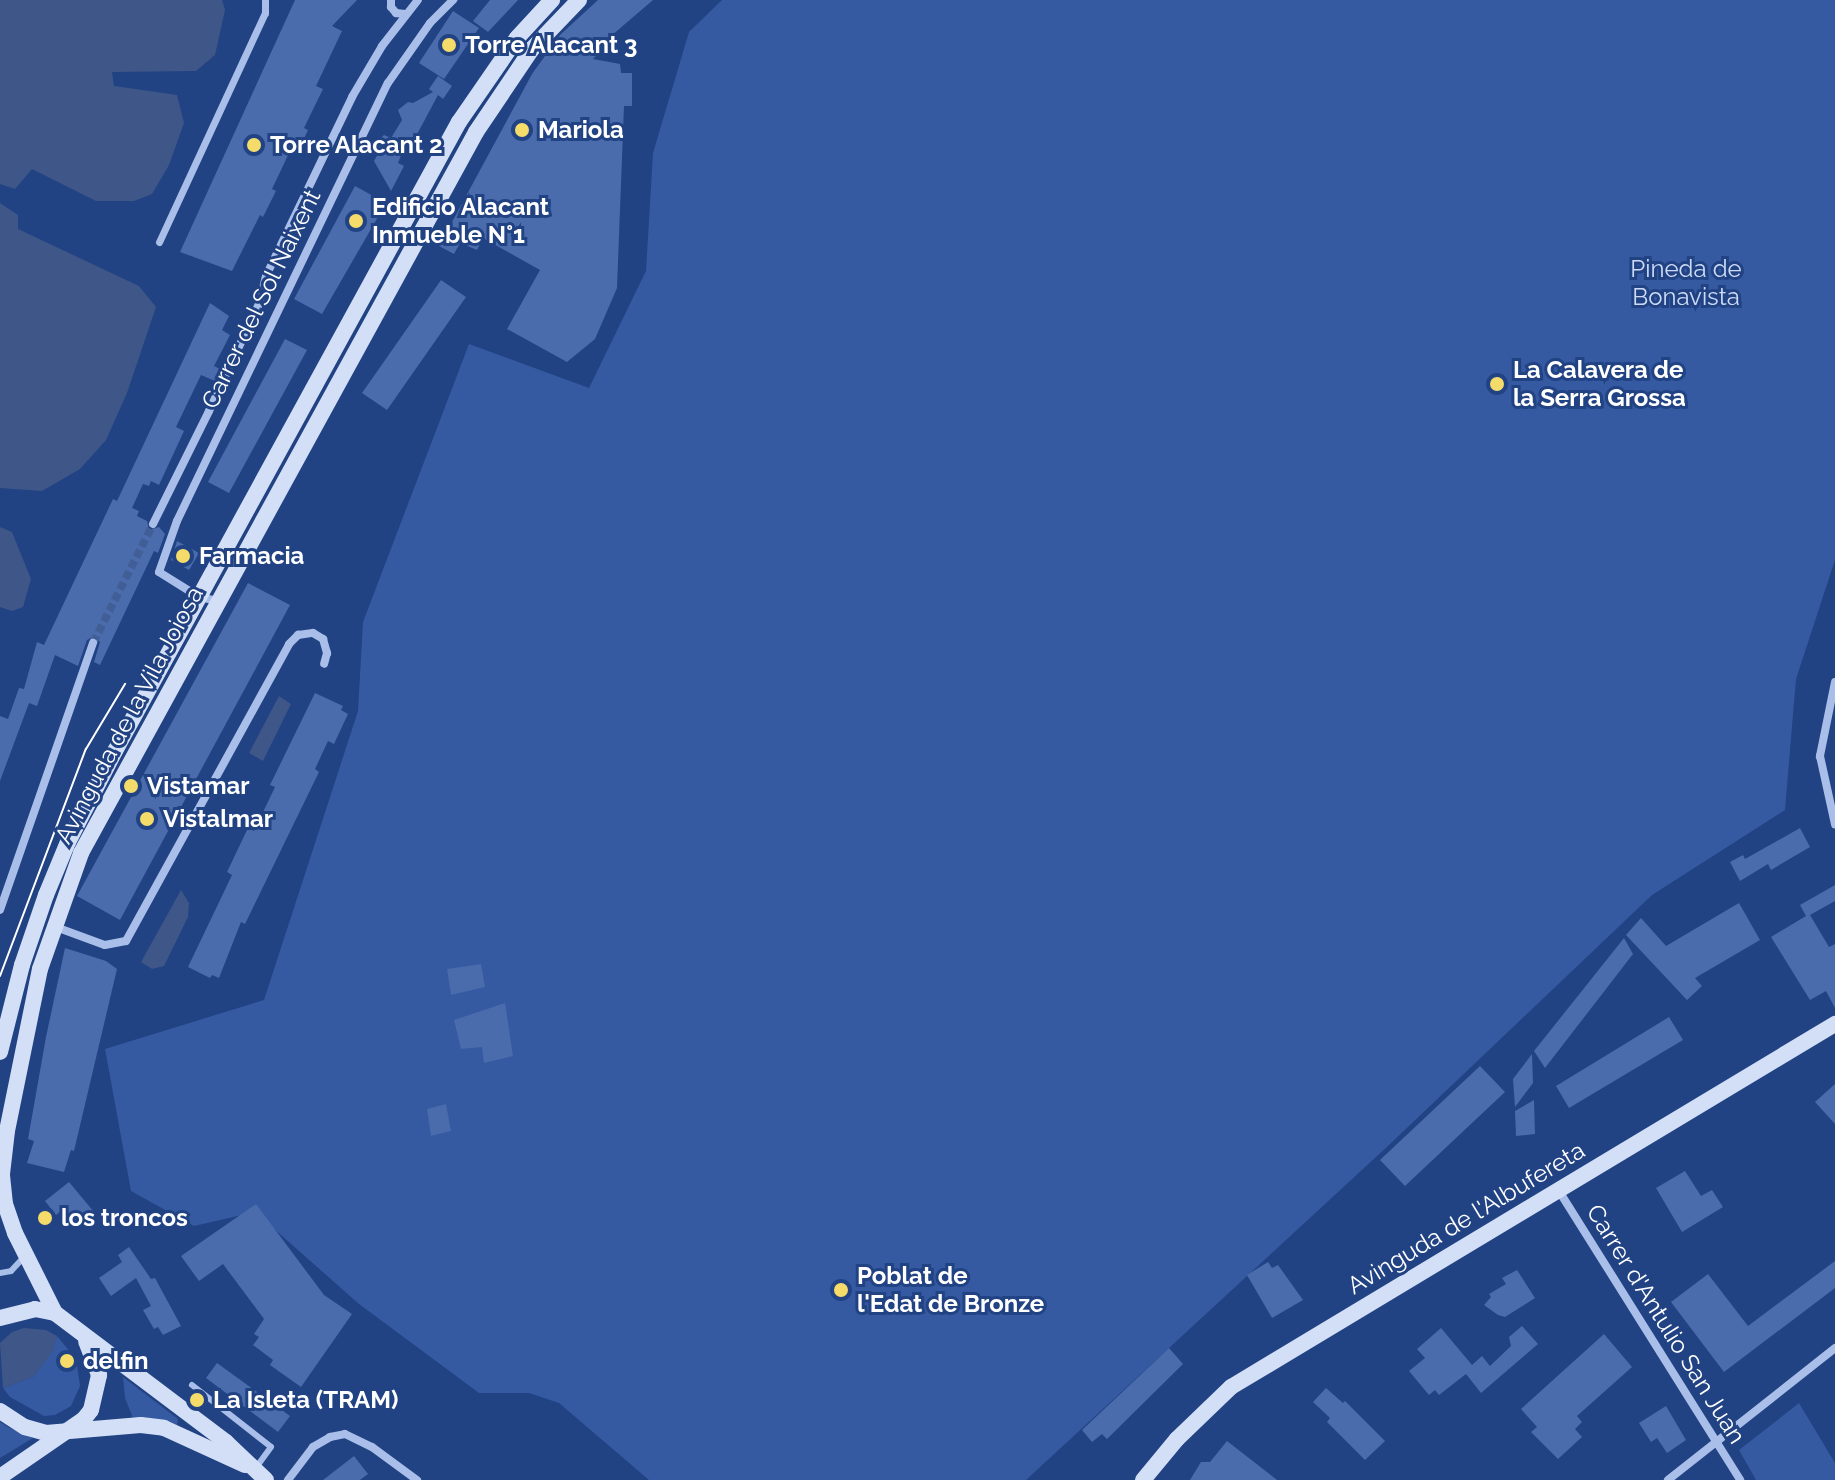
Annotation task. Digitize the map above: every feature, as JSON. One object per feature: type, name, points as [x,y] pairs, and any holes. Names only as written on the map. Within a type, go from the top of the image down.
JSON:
[{"type":"main road","name":"Avinguda de la Vila Joiosa","points":[[0,1052],[37,920],[68,842],[459,122],[508,50],[552,0]]},
{"type":"main road","name":"Avinguda de la Vila Joiosa","points":[[55,1313],[25,1255],[5,1204],[2,1174],[7,1131],[40,969],[81,853],[476,132],[532,49],[579,0]]},
{"type":"main road","name":"Avinguda de l'Albufereta","points":[[1143,1480],[1177,1439],[1231,1387],[1835,1024]]},
{"type":"main road","points":[[0,1318],[35,1309],[55,1313],[226,1442],[256,1472]]},
{"type":"main road","points":[[0,1477],[25,1462],[91,1410],[97,1392],[96,1359],[81,1333]]},
{"type":"main road","points":[[0,1411],[25,1427],[46,1433],[125,1426],[164,1428],[256,1472]]},
{"type":"main road","points":[[25,1462],[125,1426]]},
{"type":"street","points":[[159,242],[265,13],[265,0]]},
{"type":"street","points":[[391,0],[396,13],[405,14]]},
{"type":"street","name":"Carrer del Sol Naixent","points":[[153,524],[259,304],[266,276],[336,131],[382,46],[418,0]]},
{"type":"street","name":"Carrer del Sol Naixent","points":[[217,601],[199,597],[159,572],[177,521],[388,83],[430,23],[453,0]]},
{"type":"street","points":[[37,920],[105,945],[126,941],[289,644],[298,635],[313,633],[323,639],[327,653],[324,664]]},
{"type":"street","points":[[0,910],[67,728],[93,643]]},
{"type":"street","points":[[1835,682],[1820,756],[1835,822]]},
{"type":"street","name":"Carrer d'Antulio San Juan","points":[[1559,1190],[1740,1480]]},
{"type":"street","points":[[1668,1480],[1835,1348]]},
{"type":"street","points":[[288,1480],[313,1447],[330,1437],[345,1434],[372,1447],[417,1480]]},
{"type":"lane","points":[[0,1273],[11,1271],[25,1255]]},
{"type":"lane","points":[[192,1385],[271,1447],[256,1472]]},
{"type":"green space","name":"Pineda de Bonavista","points":[[722,0],[1835,0],[1835,560],[1796,679],[1785,810],[1652,895],[1389,1145],[1026,1480],[649,1480],[559,1403],[529,1393],[479,1393],[359,1304],[255,1212],[194,1226],[131,1191],[105,1049],[264,1000],[358,711],[363,622],[469,344],[589,388],[646,271],[653,153],[689,32]]},
{"type":"green space","points":[[57,1336],[76,1359],[80,1386],[71,1406],[55,1415],[44,1416],[10,1397],[3,1388],[33,1377],[52,1351]]},
{"type":"green space","points":[[123,1377],[178,1419],[177,1425],[133,1418],[125,1398]]},
{"type":"green space","points":[[1799,1403],[1835,1463],[1835,1480],[1756,1480],[1739,1450]]},
{"type":"green space","points":[[0,1422],[8,1427],[33,1438],[0,1458]]},
{"type":"shaded area","points":[[0,0],[222,0],[225,10],[215,55],[196,71],[112,72],[114,86],[177,95],[184,123],[169,165],[152,194],[134,201],[96,201],[32,169],[15,189],[0,184]]},
{"type":"shaded area","points":[[0,203],[18,215],[18,229],[139,286],[156,307],[127,393],[106,440],[80,469],[42,491],[0,488]]},
{"type":"shaded area","points":[[0,527],[12,532],[31,579],[23,607],[12,611],[0,607]]},
{"type":"shaded area","points":[[279,696],[291,704],[263,761],[249,753]]},
{"type":"shaded area","points":[[181,890],[189,903],[188,917],[164,966],[152,969],[141,962]]},
{"type":"shaded area","points":[[24,1328],[46,1330],[57,1336],[53,1351],[33,1377],[3,1388],[0,1343],[12,1332]]},
{"type":"building","name":"Torre Alacant 2","points":[[295,0],[357,0],[332,26],[342,31],[316,86],[323,89],[304,128],[308,130],[297,154],[290,151],[272,189],[276,191],[263,217],[260,215],[232,271],[180,252]]},
{"type":"building","points":[[490,0],[518,0],[488,32],[473,21]]},
{"type":"building","points":[[598,0],[653,0],[604,42],[607,44],[593,59],[620,64],[621,73],[632,73],[632,106],[624,106],[617,288],[595,339],[567,362],[507,329],[540,270],[483,238],[477,250],[460,243],[454,254],[439,246],[532,74],[560,35]]},
{"type":"building","name":"Torre Alacant 3","points":[[453,11],[479,28],[444,79],[419,63]]},
{"type":"building","points":[[438,76],[452,86],[443,99],[438,95],[414,140],[407,141],[398,163],[404,166],[391,191],[374,161],[379,152],[376,142],[384,135],[391,138],[402,120],[398,110],[408,102],[413,103],[433,92],[429,89]]},
{"type":"building","points":[[355,186],[386,203],[322,314],[294,299]]},
{"type":"building","points":[[441,280],[466,297],[387,410],[362,393]]},
{"type":"building","points":[[210,303],[229,316],[222,330],[230,335],[214,366],[220,369],[215,381],[201,375],[176,427],[184,431],[159,485],[151,481],[149,486],[143,484],[132,508],[139,511],[137,516],[147,521],[149,530],[159,527],[165,534],[158,553],[154,551],[100,665],[94,662],[100,642],[95,636],[87,640],[78,666],[55,655],[37,706],[29,703],[0,781],[0,716],[8,719],[19,688],[24,689],[37,642],[44,645],[113,499],[117,501]]},
{"type":"building","points":[[285,339],[307,350],[229,493],[208,482]]},
{"type":"building","name":"Farmacia","points":[[177,541],[199,553],[189,570],[171,560]]},
{"type":"building","name":"Vistalmar","points":[[248,583],[290,605],[120,920],[77,896]]},
{"type":"building","name":"Vistalmar","points":[[315,693],[343,706],[341,710],[348,714],[334,744],[328,741],[315,769],[319,772],[245,924],[241,922],[219,978],[212,975],[210,978],[188,967],[232,875],[227,872],[248,828],[254,831],[275,787],[270,785]]},
{"type":"building","points":[[1800,828],[1810,847],[1771,870],[1768,864],[1740,881],[1730,862],[1743,855],[1745,859]]},
{"type":"building","points":[[1835,885],[1835,901],[1810,915],[1829,947],[1835,944],[1835,1008],[1826,991],[1810,1000],[1771,937],[1806,916],[1800,905]]},
{"type":"building","points":[[1739,903],[1760,940],[1695,978],[1702,986],[1687,1000],[1626,935],[1641,918],[1666,946]]},
{"type":"building","points":[[1624,938],[1633,954],[1545,1068],[1534,1051]]},
{"type":"building","points":[[65,948],[106,961],[117,969],[74,1151],[71,1150],[64,1172],[27,1163],[34,1141],[28,1139],[46,1037]]},
{"type":"building","points":[[481,964],[485,987],[451,995],[447,969]]},
{"type":"building","points":[[505,1003],[513,1056],[484,1063],[482,1047],[461,1049],[454,1020]]},
{"type":"building","points":[[1669,1017],[1683,1040],[1569,1108],[1556,1086]]},
{"type":"building","points":[[1532,1054],[1533,1083],[1515,1107],[1513,1079]]},
{"type":"building","points":[[1480,1066],[1505,1092],[1405,1186],[1380,1160]]},
{"type":"building","points":[[1835,1084],[1835,1124],[1815,1102]]},
{"type":"building","points":[[1534,1100],[1535,1134],[1516,1136],[1515,1111]]},
{"type":"building","points":[[446,1104],[451,1131],[431,1136],[427,1109]]},
{"type":"building","points":[[1685,1171],[1701,1196],[1712,1190],[1723,1207],[1682,1232],[1656,1188]]},
{"type":"building","points":[[69,1182],[94,1212],[76,1227],[62,1210],[56,1215],[45,1201]]},
{"type":"building","points":[[256,1204],[324,1295],[352,1314],[301,1387],[270,1365],[273,1360],[253,1345],[259,1337],[254,1334],[264,1319],[223,1264],[199,1281],[181,1256]]},
{"type":"building","points":[[129,1247],[151,1279],[155,1278],[181,1326],[163,1335],[158,1327],[154,1329],[143,1310],[151,1306],[136,1278],[111,1296],[99,1278],[122,1262],[118,1255]]},
{"type":"building","points":[[1835,1261],[1835,1288],[1724,1372],[1671,1302],[1708,1274],[1748,1326]]},
{"type":"building","points":[[1268,1262],[1272,1268],[1278,1265],[1303,1300],[1272,1318],[1247,1275]]},
{"type":"building","points":[[1517,1270],[1535,1298],[1505,1317],[1498,1315],[1484,1305],[1491,1297],[1489,1294],[1506,1284],[1502,1278]]},
{"type":"building","points":[[1522,1326],[1538,1344],[1481,1393],[1466,1374],[1439,1395],[1435,1390],[1429,1395],[1409,1371],[1425,1358],[1417,1349],[1441,1328],[1472,1365],[1482,1356],[1490,1366],[1511,1346],[1509,1337]]},
{"type":"building","points":[[1604,1334],[1632,1367],[1577,1416],[1582,1422],[1575,1429],[1582,1437],[1558,1459],[1531,1432],[1537,1427],[1521,1409]]},
{"type":"building","points":[[1169,1348],[1183,1364],[1107,1439],[1102,1434],[1092,1442],[1082,1430]]},
{"type":"building","points":[[217,1363],[290,1416],[278,1432],[206,1378]]},
{"type":"building","points":[[1326,1388],[1343,1403],[1345,1401],[1385,1441],[1365,1460],[1327,1422],[1330,1418],[1313,1402]]},
{"type":"building","points":[[1666,1406],[1686,1440],[1667,1453],[1657,1438],[1651,1442],[1639,1423]]},
{"type":"building","points":[[1227,1441],[1277,1480],[1190,1480],[1201,1462],[1210,1462]]},
{"type":"building","points":[[354,1456],[368,1474],[360,1480],[323,1480]]},
{"type":"tunnel","points":[[93,643],[153,524]]},
{"type":"tram line","points":[[0,976],[86,749],[125,684]]},
{"type":"place","name":"Torre Alacant 3","points":[[449,45]]},
{"type":"place","name":"Mariola","points":[[522,130]]},
{"type":"place","name":"Torre Alacant 2","points":[[254,145]]},
{"type":"place","name":"Edificio Alacant Inmueble N°1","points":[[356,221]]},
{"type":"place","name":"La Calavera de la Serra Grossa","points":[[1497,384]]},
{"type":"place","name":"Farmacia","points":[[183,556]]},
{"type":"place","name":"Vistamar","points":[[131,786]]},
{"type":"place","name":"Vistalmar","points":[[147,819]]},
{"type":"place","name":"los troncos","points":[[45,1218]]},
{"type":"place","name":"Poblat de l'Edat de Bronze","points":[[841,1290]]},
{"type":"place","name":"delfin","points":[[67,1361]]},
{"type":"place","name":"La Isleta (TRAM)","points":[[197,1400]]}]
